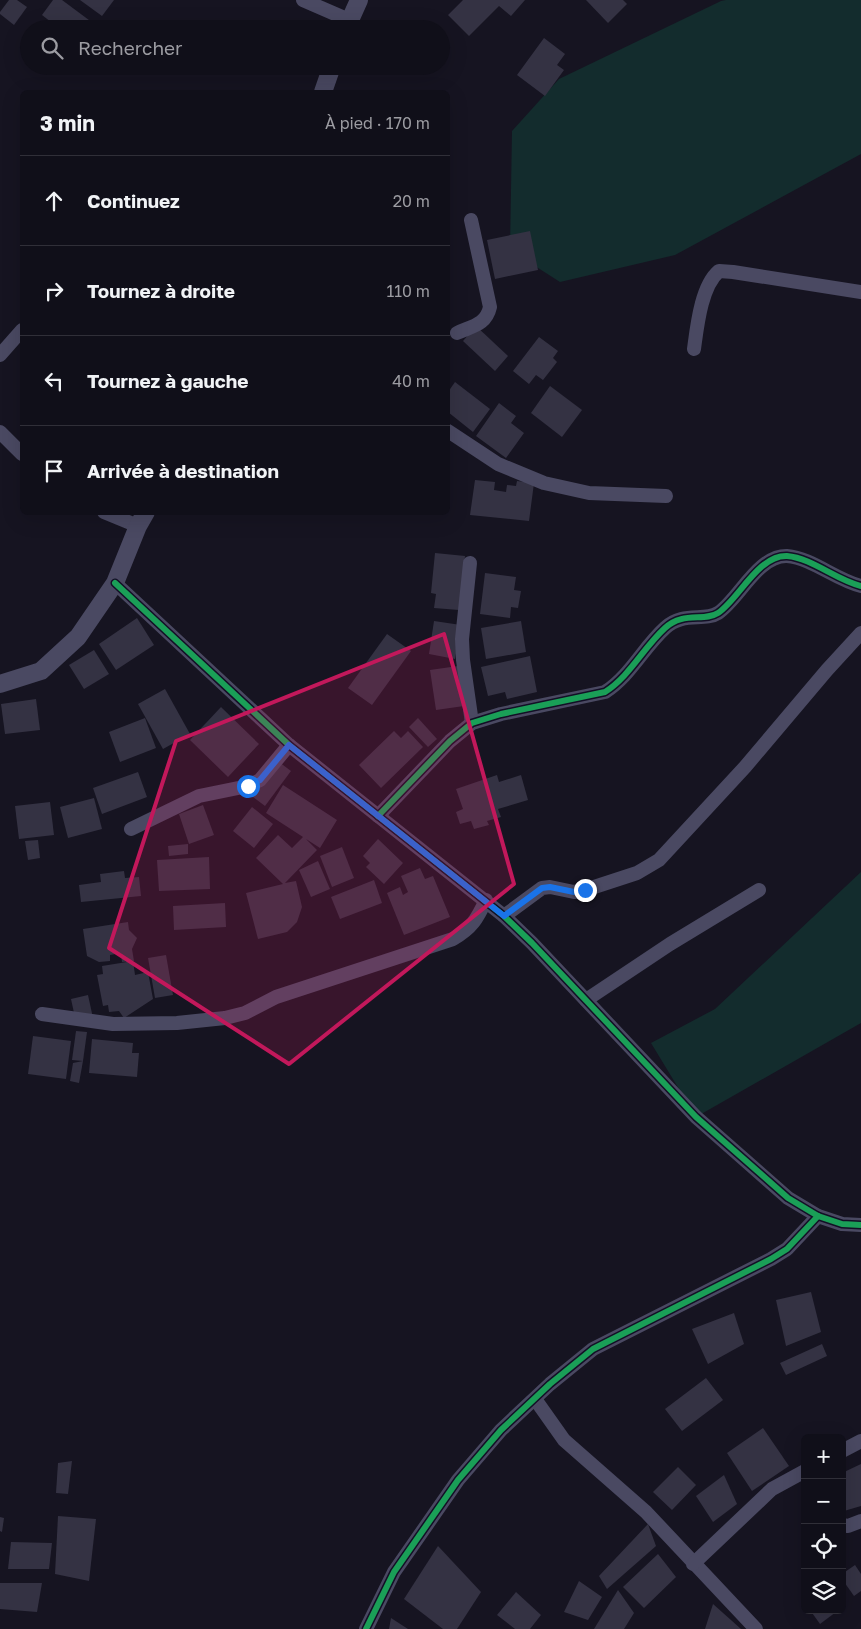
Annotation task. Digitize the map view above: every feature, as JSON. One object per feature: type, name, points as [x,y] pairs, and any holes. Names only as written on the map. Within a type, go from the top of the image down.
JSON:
[{"type":"street","points":[[303,0],[340,20]]},
{"type":"street","points":[[349,20],[359,0]]},
{"type":"street","points":[[323,90],[329,75]]},
{"type":"street","points":[[457,333],[483,322],[488,315],[490,306],[471,220]]},
{"type":"street","points":[[694,349],[698,320],[711,278],[719,271],[861,292]]},
{"type":"street","points":[[0,355],[20,332]]},
{"type":"street","points":[[0,432],[20,452]]},
{"type":"street","points":[[450,432],[498,464],[544,483],[590,493],[666,496]]},
{"type":"street","points":[[0,684],[41,671],[78,637],[115,583],[142,519],[120,515]]},
{"type":"street","points":[[378,816],[450,741],[472,723],[501,714],[605,692],[616,685],[665,628],[676,620],[716,614],[755,573],[776,558],[786,556],[801,559],[851,584],[861,586]]},
{"type":"street","points":[[470,563],[462,639],[472,723]]},
{"type":"street","points":[[115,583],[289,745],[504,916],[532,943],[696,1117],[788,1198],[818,1216],[842,1224],[861,1225]]},
{"type":"street","points":[[504,916],[542,888],[550,887],[574,892],[585,890],[637,874],[659,860],[745,767],[861,633]]},
{"type":"street","points":[[131,829],[198,796],[248,786],[260,780],[289,745]]},
{"type":"street","points":[[586,1000],[670,944],[759,890]]},
{"type":"street","points":[[42,1014],[113,1024],[177,1023],[225,1018],[245,1013],[276,997],[453,939],[465,932],[475,922],[486,900]]},
{"type":"street","points":[[366,1629],[394,1572],[458,1480],[501,1430],[593,1349],[771,1259],[787,1249],[818,1216]]},
{"type":"street","points":[[535,1399],[564,1440],[646,1512],[756,1629]]},
{"type":"street","points":[[846,1449],[861,1442]]},
{"type":"street","points":[[694,1564],[772,1489],[801,1473]]},
{"type":"street","points":[[846,1526],[861,1521]]},
{"type":"highlighted area","points":[[444,634],[514,884],[289,1064],[109,948],[176,741]]},
{"type":"green space","points":[[726,0],[861,0],[861,154],[675,255],[560,282],[510,250],[512,131],[559,79]]},
{"type":"green space","points":[[861,872],[861,1023],[696,1117],[651,1043],[715,1009]]},
{"type":"building","points":[[9,0],[17,0],[27,7],[14,25],[0,14]]},
{"type":"building","points":[[53,0],[62,0],[89,20],[48,20],[42,15]]},
{"type":"building","points":[[80,0],[114,0],[102,16]]},
{"type":"building","points":[[463,0],[525,0],[511,16],[499,6],[469,36],[448,15]]},
{"type":"building","points":[[586,0],[623,0],[627,4],[608,23]]},
{"type":"building","points":[[544,38],[565,54],[557,65],[564,70],[545,96],[517,75]]},
{"type":"building","points":[[530,231],[538,270],[495,279],[487,240]]},
{"type":"building","points":[[476,326],[508,356],[495,371],[463,341]]},
{"type":"building","points":[[539,337],[558,351],[553,358],[557,362],[543,380],[536,375],[529,384],[513,371]]},
{"type":"building","points":[[455,382],[490,409],[473,432],[450,414],[450,389]]},
{"type":"building","points":[[550,386],[582,410],[562,437],[531,413]]},
{"type":"building","points":[[499,403],[516,416],[511,423],[524,433],[506,458],[476,436]]},
{"type":"building","points":[[475,480],[495,482],[494,490],[506,492],[507,485],[516,486],[517,481],[534,483],[529,521],[470,515]]},
{"type":"building","points":[[435,553],[465,556],[459,610],[434,608],[436,594],[431,593]]},
{"type":"building","points":[[485,573],[516,577],[514,590],[521,591],[518,608],[511,607],[510,618],[480,614]]},
{"type":"building","points":[[137,618],[154,645],[116,670],[99,644]]},
{"type":"building","points":[[434,621],[461,625],[455,659],[429,654]]},
{"type":"building","points":[[521,621],[526,652],[486,659],[481,628]]},
{"type":"building","points":[[387,634],[411,651],[372,705],[348,688]]},
{"type":"building","points":[[94,650],[109,674],[84,689],[69,665]]},
{"type":"building","points":[[530,656],[537,692],[507,699],[505,692],[488,696],[481,667]]},
{"type":"building","points":[[458,666],[464,706],[436,710],[430,670]]},
{"type":"building","points":[[165,689],[190,734],[163,749],[138,704]]},
{"type":"building","points":[[36,699],[40,730],[5,734],[1,704]]},
{"type":"building","points":[[221,707],[259,744],[228,777],[190,740]]},
{"type":"building","points":[[145,718],[156,748],[120,762],[109,732]]},
{"type":"building","points":[[418,718],[437,739],[428,747],[409,727]]},
{"type":"building","points":[[394,731],[401,738],[408,731],[423,747],[381,788],[359,765]]},
{"type":"building","points":[[279,762],[291,771],[265,806],[253,797]]},
{"type":"building","points":[[138,772],[147,797],[102,814],[93,788]]},
{"type":"building","points":[[497,775],[499,782],[521,775],[528,800],[498,809],[501,817],[487,821],[489,825],[474,829],[471,821],[460,824],[456,812],[463,809],[456,789]]},
{"type":"building","points":[[283,785],[337,820],[320,848],[306,839],[317,850],[285,883],[296,881],[302,907],[297,922],[287,932],[258,939],[246,893],[283,884],[256,858],[278,835],[292,848],[303,837],[266,813]]},
{"type":"building","points":[[94,798],[102,829],[68,838],[60,807]]},
{"type":"building","points":[[50,802],[54,835],[19,839],[15,806]]},
{"type":"building","points":[[203,805],[214,835],[189,844],[179,814]]},
{"type":"building","points":[[252,807],[273,824],[254,848],[233,831]]},
{"type":"building","points":[[378,839],[403,863],[384,884],[366,867],[370,863],[363,856]]},
{"type":"building","points":[[38,840],[40,858],[28,860],[25,841]]},
{"type":"building","points":[[188,844],[188,854],[169,856],[168,846]]},
{"type":"building","points":[[342,847],[354,878],[332,887],[320,856]]},
{"type":"building","points":[[209,857],[210,889],[159,891],[157,860]]},
{"type":"building","points":[[318,861],[330,889],[311,897],[299,870]]},
{"type":"building","points":[[420,868],[425,879],[433,876],[450,917],[404,935],[387,893],[400,887],[403,895],[408,892],[401,876]]},
{"type":"building","points":[[124,871],[125,878],[139,877],[141,896],[81,902],[79,885],[101,882],[100,874]]},
{"type":"building","points":[[374,880],[382,903],[340,919],[331,897]]},
{"type":"building","points":[[225,903],[226,927],[174,930],[173,906]]},
{"type":"building","points":[[128,922],[129,930],[137,938],[132,949],[134,961],[122,962],[121,953],[110,955],[110,961],[99,962],[87,956],[83,929]]},
{"type":"building","points":[[166,955],[173,995],[155,998],[148,958]]},
{"type":"building","points":[[133,961],[135,975],[148,972],[153,999],[124,1018],[119,1011],[109,1012],[108,1005],[103,1006],[97,975],[103,974],[102,966]]},
{"type":"building","points":[[88,995],[93,1018],[76,1022],[71,999]]},
{"type":"building","points":[[76,1031],[87,1032],[83,1061],[72,1060]]},
{"type":"building","points":[[33,1036],[71,1041],[66,1079],[28,1074]]},
{"type":"building","points":[[92,1039],[133,1043],[132,1053],[139,1053],[137,1077],[89,1073]]},
{"type":"building","points":[[83,1061],[79,1083],[70,1081],[73,1063]]},
{"type":"building","points":[[811,1292],[821,1332],[786,1346],[776,1300]]},
{"type":"building","points":[[734,1313],[744,1344],[708,1364],[692,1329]]},
{"type":"building","points":[[822,1344],[827,1356],[786,1375],[780,1363]]},
{"type":"building","points":[[706,1378],[723,1400],[682,1431],[665,1409]]},
{"type":"building","points":[[763,1428],[789,1466],[752,1491],[727,1453]]},
{"type":"building","points":[[72,1461],[68,1494],[56,1493],[58,1463]]},
{"type":"building","points":[[861,1464],[861,1506],[846,1510],[846,1479],[846,1471]]},
{"type":"building","points":[[678,1467],[696,1485],[672,1510],[653,1492]]},
{"type":"building","points":[[724,1475],[737,1504],[713,1522],[696,1496]]},
{"type":"building","points":[[58,1516],[96,1519],[89,1581],[55,1574]]},
{"type":"building","points":[[0,1517],[4,1518],[2,1532],[0,1531]]},
{"type":"building","points":[[648,1524],[656,1546],[607,1589],[599,1576]]},
{"type":"building","points":[[11,1542],[52,1543],[49,1569],[8,1569]]},
{"type":"building","points":[[438,1546],[481,1592],[457,1629],[443,1629],[404,1599]]},
{"type":"building","points":[[658,1554],[676,1577],[644,1608],[623,1587]]},
{"type":"building","points":[[855,1565],[861,1574],[861,1591],[854,1596],[846,1585],[846,1571]]},
{"type":"building","points":[[579,1581],[602,1597],[588,1620],[564,1612]]},
{"type":"building","points":[[0,1583],[42,1583],[37,1612],[0,1609]]},
{"type":"building","points":[[618,1590],[634,1613],[624,1629],[594,1629]]},
{"type":"building","points":[[516,1592],[541,1615],[530,1629],[515,1629],[497,1615]]},
{"type":"building","points":[[713,1604],[741,1629],[705,1629]]},
{"type":"building","points":[[813,1614],[833,1614],[820,1624]]},
{"type":"building","points":[[391,1618],[408,1629],[389,1629]]},
{"type":"cycle path","points":[[378,816],[450,741],[472,723],[501,714],[605,692],[622,678],[665,628],[672,623],[686,618],[706,617],[718,613],[758,570],[777,558],[787,556],[806,561],[861,586]]},
{"type":"cycle path","points":[[115,583],[289,745],[504,916],[532,943],[696,1117],[788,1198],[818,1216],[842,1224],[861,1225]]},
{"type":"cycle path","points":[[366,1629],[394,1572],[458,1480],[501,1430],[550,1384],[593,1349],[771,1259],[787,1249],[818,1216]]},
{"type":"route","points":[[248,786],[260,780],[289,745],[504,916],[542,888],[550,887],[574,892],[585,890]]}]
